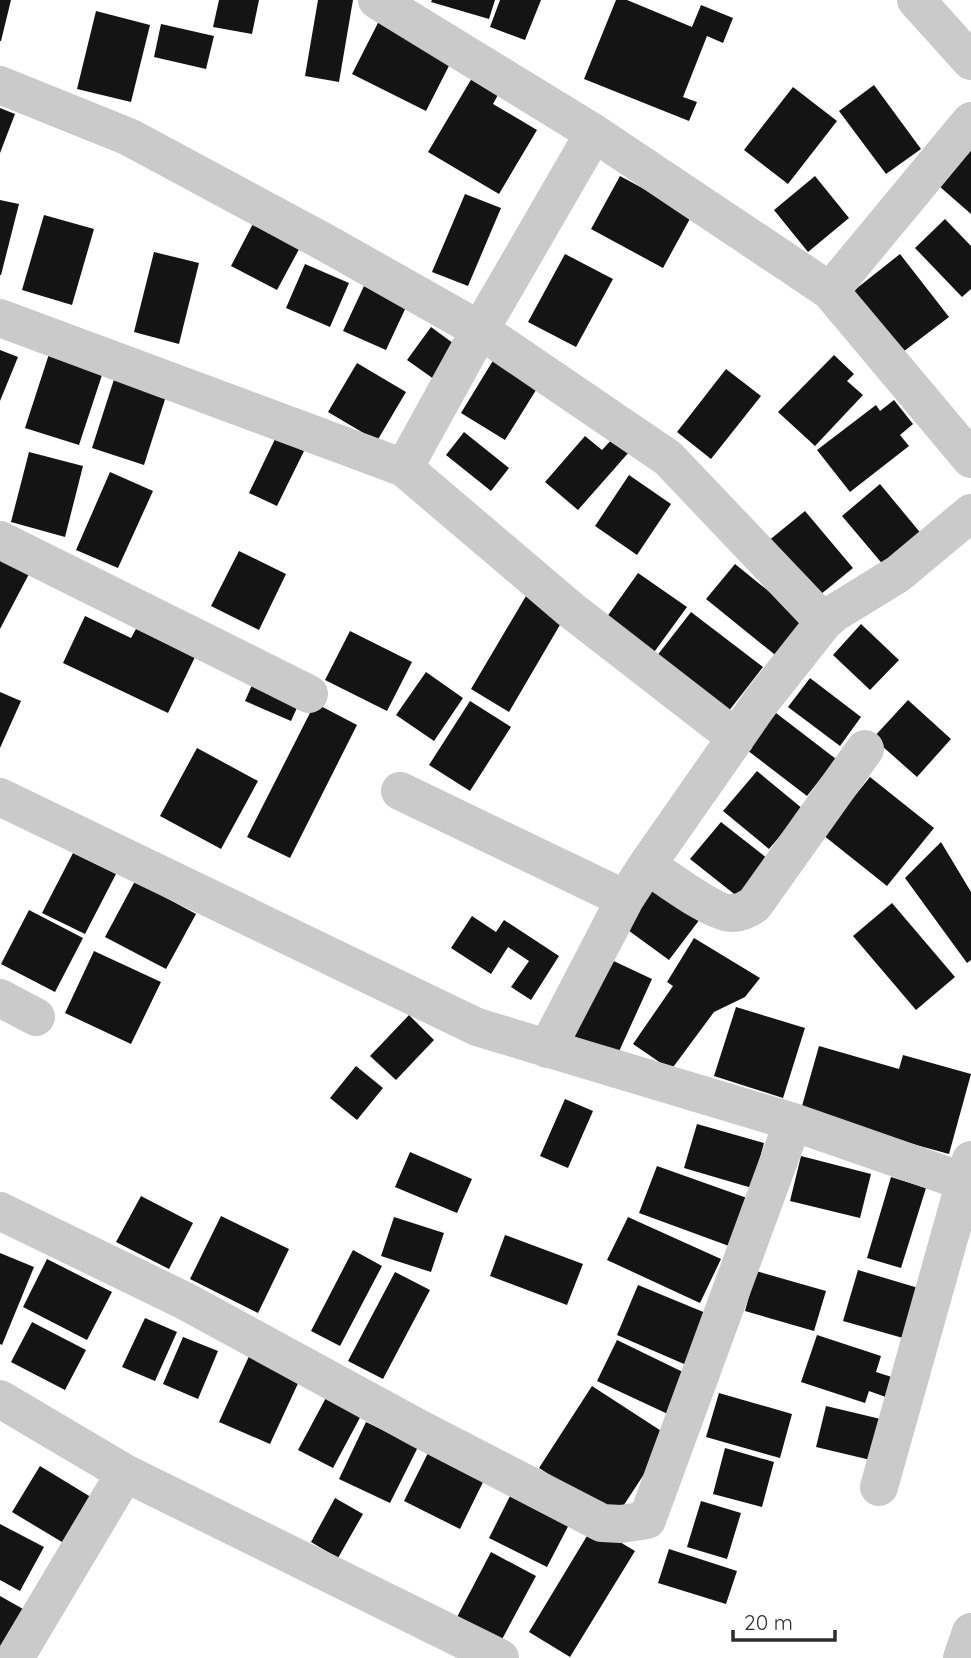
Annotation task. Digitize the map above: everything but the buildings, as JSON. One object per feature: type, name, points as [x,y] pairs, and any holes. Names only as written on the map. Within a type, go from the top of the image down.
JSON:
[{"type":"street","points":[[916,0],[971,61]]},
{"type":"street","points":[[385,2],[594,133],[830,291],[971,459]]},
{"type":"street","points":[[0,85],[129,137],[480,330],[668,458],[824,622]]},
{"type":"street","points":[[830,291],[971,121]]},
{"type":"street","points":[[404,468],[594,133]]},
{"type":"street","points":[[0,318],[404,468],[571,610],[736,737]]},
{"type":"street","points":[[547,1049],[625,899],[647,865],[760,703],[824,622],[898,574],[971,513]]},
{"type":"street","points":[[0,540],[309,694]]},
{"type":"street","points":[[647,865],[718,910],[732,914],[745,910],[754,905],[865,749]]},
{"type":"street","points":[[400,791],[625,899]]},
{"type":"street","points":[[0,797],[477,1027],[969,1175],[879,1487]]},
{"type":"street","points":[[0,998],[36,1017]]},
{"type":"street","points":[[0,1211],[185,1301],[420,1429],[602,1523],[621,1524],[647,1520],[793,1122]]},
{"type":"street","points":[[0,1399],[125,1473],[500,1658]]},
{"type":"street","points":[[15,1658],[125,1473]]},
{"type":"street","points":[[962,1658],[971,1632]]}]
